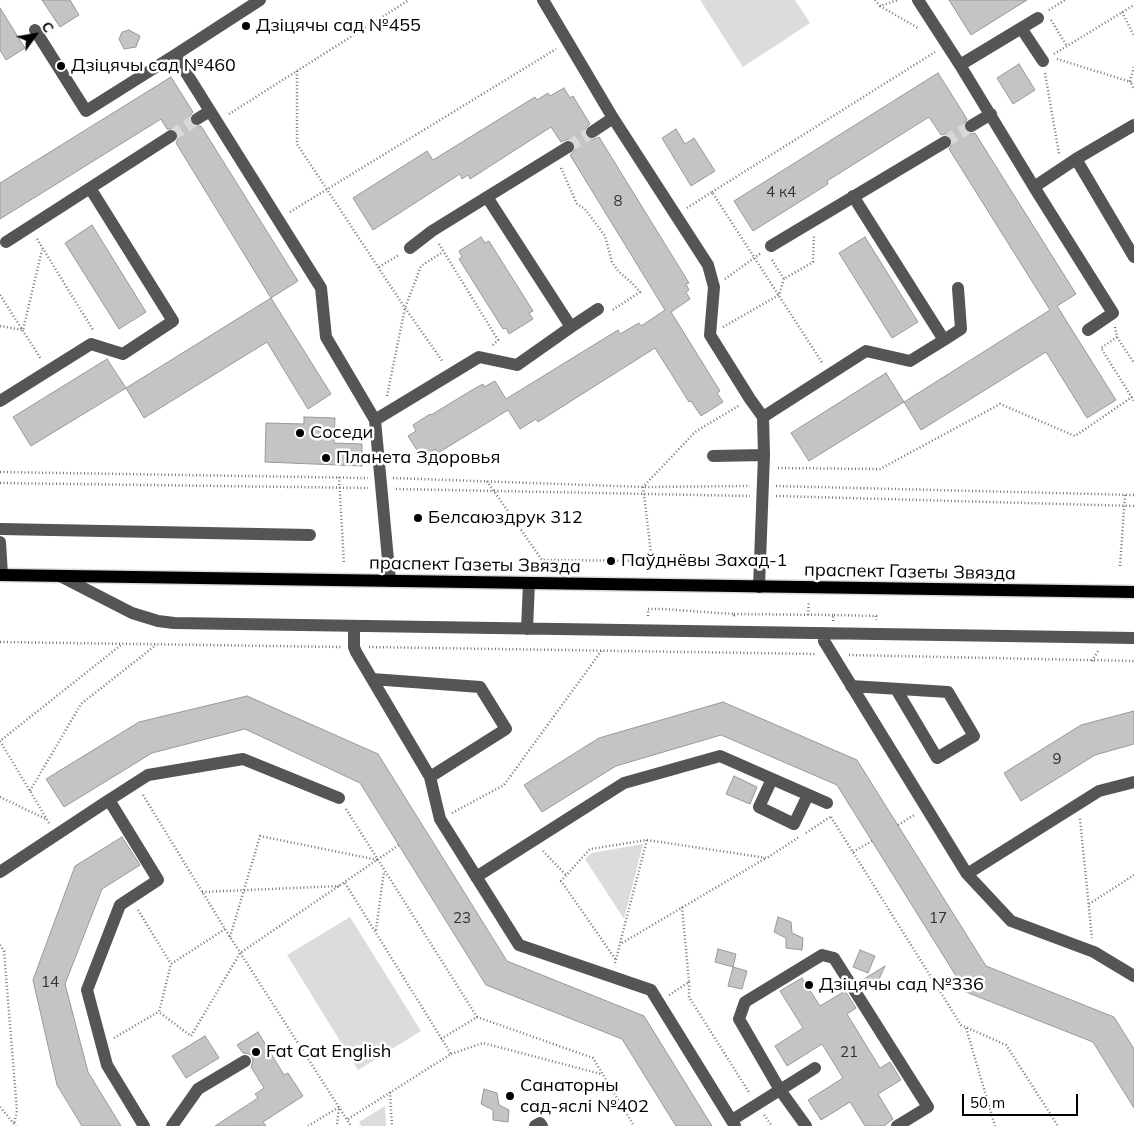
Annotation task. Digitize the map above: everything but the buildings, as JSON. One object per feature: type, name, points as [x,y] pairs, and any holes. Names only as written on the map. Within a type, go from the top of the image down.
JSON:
[{"type":"main road","name":"праспект Газеты Звязда","points":[[1,575],[1132,592]]},
{"type":"lane","points":[[35,30],[86,111],[260,0]]},
{"type":"lane","points":[[543,0],[614,118],[708,265],[714,287],[710,335],[750,399],[764,417],[759,587]]},
{"type":"lane","points":[[918,0],[991,114],[1113,314],[1088,330]]},
{"type":"lane","points":[[960,65],[1042,15]]},
{"type":"lane","points":[[1021,28],[1043,61]]},
{"type":"lane","points":[[175,55],[321,288],[326,337],[379,417],[381,483],[390,582]]},
{"type":"lane","points":[[971,126],[991,114]]},
{"type":"lane","points":[[197,119],[214,116]]},
{"type":"lane","points":[[592,132],[614,118]]},
{"type":"lane","points":[[1034,187],[1134,126]]},
{"type":"lane","points":[[6,242],[171,136]]},
{"type":"lane","points":[[768,248],[945,142]]},
{"type":"lane","points":[[410,248],[432,232],[568,147]]},
{"type":"lane","points":[[1076,160],[1133,255]]},
{"type":"lane","points":[[0,401],[91,344],[123,354],[173,321],[90,188]]},
{"type":"lane","points":[[854,196],[944,340]]},
{"type":"lane","points":[[487,197],[571,327]]},
{"type":"lane","points":[[764,417],[866,350],[910,361],[961,329],[958,288]]},
{"type":"lane","points":[[379,417],[479,357],[517,365],[571,327],[602,312]]},
{"type":"lane","points":[[713,456],[764,455]]},
{"type":"lane","points":[[0,529],[310,535]]},
{"type":"lane","points":[[0,542],[1,575]]},
{"type":"lane","points":[[60,576],[125,610],[166,622],[1134,638]]},
{"type":"lane","points":[[527,628],[528,583]]},
{"type":"lane","points":[[348,626],[354,647],[430,777],[440,820],[519,945],[651,990],[734,1123],[757,1104],[815,1068]]},
{"type":"lane","points":[[824,633],[824,641],[832,655],[967,874],[1011,921],[1094,952],[1134,976]]},
{"type":"lane","points":[[372,679],[480,688],[506,728],[430,777]]},
{"type":"lane","points":[[851,686],[948,692],[974,736],[937,758],[896,689]]},
{"type":"lane","points":[[476,877],[624,783],[720,756],[824,802]]},
{"type":"lane","points":[[0,872],[148,775],[243,759],[339,798]]},
{"type":"lane","points":[[772,779],[759,807],[794,824],[808,795]]},
{"type":"lane","points":[[967,874],[1099,791],[1134,782]]},
{"type":"lane","points":[[109,800],[158,880],[120,905],[87,990],[107,1065],[144,1126]]},
{"type":"lane","points":[[806,1126],[780,1090],[739,1019],[745,1002],[822,955],[834,958],[928,1108],[897,1126]]},
{"type":"lane","points":[[172,1126],[198,1089],[244,1061]]},
{"type":"lane","points":[[535,1126],[540,1123],[542,1126]]},
{"type":"path","points":[[214,116],[297,71],[409,0]]},
{"type":"path","points":[[876,0],[880,6],[922,30]]},
{"type":"path","points":[[880,6],[898,0]]},
{"type":"path","points":[[1042,15],[1065,0]]},
{"type":"path","points":[[1132,82],[1050,57],[1134,5]]},
{"type":"path","points":[[1042,15],[1046,6]]},
{"type":"path","points":[[1122,12],[1134,36]]},
{"type":"path","points":[[1042,15],[1068,46]]},
{"type":"path","points":[[278,219],[567,42]]},
{"type":"path","points":[[676,215],[947,44]]},
{"type":"path","points":[[1043,61],[1061,169]]},
{"type":"path","points":[[1134,67],[1132,82],[1134,89]]},
{"type":"path","points":[[297,71],[297,144],[405,308],[451,373]]},
{"type":"path","points":[[556,155],[577,204],[585,209],[605,236],[612,262],[640,292],[602,312]]},
{"type":"path","points":[[712,192],[830,375]]},
{"type":"path","points":[[710,335],[778,295],[784,279],[813,262],[814,220]]},
{"type":"path","points":[[29,227],[105,348]]},
{"type":"path","points":[[432,232],[498,340],[479,357]]},
{"type":"path","points":[[379,267],[410,248]]},
{"type":"path","points":[[714,287],[768,248],[784,279]]},
{"type":"path","points":[[23,330],[42,249]]},
{"type":"path","points":[[379,417],[405,308],[422,266],[443,252]]},
{"type":"path","points":[[0,295],[48,370]]},
{"type":"path","points":[[0,326],[23,330]]},
{"type":"path","points":[[1134,363],[1117,337],[1100,348],[1134,401]]},
{"type":"path","points":[[764,468],[880,469],[1000,404],[1075,436],[1132,397]]},
{"type":"path","points":[[487,481],[542,560],[652,562],[643,487],[695,432],[750,399]]},
{"type":"path","points":[[0,472],[339,477],[381,483],[494,492],[763,496],[1134,506]]},
{"type":"path","points":[[339,477],[344,564]]},
{"type":"path","points":[[0,483],[340,488],[381,483]]},
{"type":"path","points":[[1120,566],[1125,495]]},
{"type":"path","points":[[648,609],[734,614],[876,616],[876,634]]},
{"type":"path","points":[[734,614],[734,619]]},
{"type":"path","points":[[833,615],[833,621]]},
{"type":"path","points":[[0,642],[602,650],[1134,662]]},
{"type":"path","points":[[30,791],[81,704],[157,644]]},
{"type":"path","points":[[56,835],[0,741],[121,645]]},
{"type":"path","points":[[440,820],[504,786],[602,650]]},
{"type":"path","points":[[136,783],[240,953],[351,1126]]},
{"type":"path","points":[[0,797],[47,820]]},
{"type":"path","points":[[339,798],[477,1017],[593,1058],[634,1126]]},
{"type":"path","points":[[824,802],[831,817],[961,1025],[1006,1045],[1058,1126]]},
{"type":"path","points":[[1079,804],[1094,952]]},
{"type":"path","points":[[898,825],[926,808]]},
{"type":"path","points":[[620,943],[767,858],[831,817]]},
{"type":"path","points":[[230,937],[260,836],[378,860]]},
{"type":"path","points":[[533,840],[566,875]]},
{"type":"path","points":[[616,960],[561,881],[590,849],[647,840],[767,858]]},
{"type":"path","points":[[612,977],[647,840]]},
{"type":"path","points":[[853,852],[872,841]]},
{"type":"path","points":[[159,1012],[191,1036],[240,953],[399,845]]},
{"type":"path","points":[[376,931],[384,870]]},
{"type":"path","points":[[1088,904],[1134,875]]},
{"type":"path","points":[[345,882],[451,1054]]},
{"type":"path","points":[[202,892],[340,886]]},
{"type":"path","points":[[131,898],[171,964]]},
{"type":"path","points":[[682,907],[689,997],[757,1104]]},
{"type":"path","points":[[102,1046],[159,1012],[171,964],[225,929]]},
{"type":"path","points":[[0,945],[4,952],[17,1111],[15,1125]]},
{"type":"path","points":[[659,1003],[689,982]]},
{"type":"path","points":[[441,1039],[477,1017]]},
{"type":"path","points":[[966,1028],[995,1126]]},
{"type":"path","points":[[348,1119],[451,1054],[483,1043],[603,1074]]},
{"type":"path","points":[[390,1092],[392,1126]]},
{"type":"path","points":[[308,1126],[339,1106]]},
{"type":"path","points":[[337,1126],[339,1106]]},
{"type":"path","points":[[0,1107],[15,1125]]},
{"type":"shaded area","points":[[700,0],[795,0],[810,23],[743,67]]},
{"type":"shaded area","points":[[643,844],[624,919],[585,859],[591,853]]},
{"type":"shaded area","points":[[350,917],[421,1031],[358,1070],[287,955]]},
{"type":"shaded area","points":[[385,1106],[386,1126],[361,1126],[359,1122]]},
{"type":"tunnel","points":[[171,136],[197,119]]},
{"type":"tunnel","points":[[945,142],[971,126]]},
{"type":"tunnel","points":[[568,147],[592,132]]},
{"type":"place","name":"Дзіцячы сад №455","points":[[246,26]]},
{"type":"place","name":"Дзіцячы сад №460","points":[[61,66]]},
{"type":"place","name":"Соседи","points":[[300,433]]},
{"type":"place","name":"Планета Здоровья","points":[[326,458]]},
{"type":"place","name":"Белсаюздрук 312","points":[[418,518]]},
{"type":"place","name":"Паўднёвы Захад-1","points":[[611,561]]},
{"type":"place","name":"Дзіцячы сад №336","points":[[809,985]]},
{"type":"place","name":"Fat Cat English","points":[[256,1052]]},
{"type":"place","name":"Санаторны сад-яслі №402","points":[[510,1096]]}]
